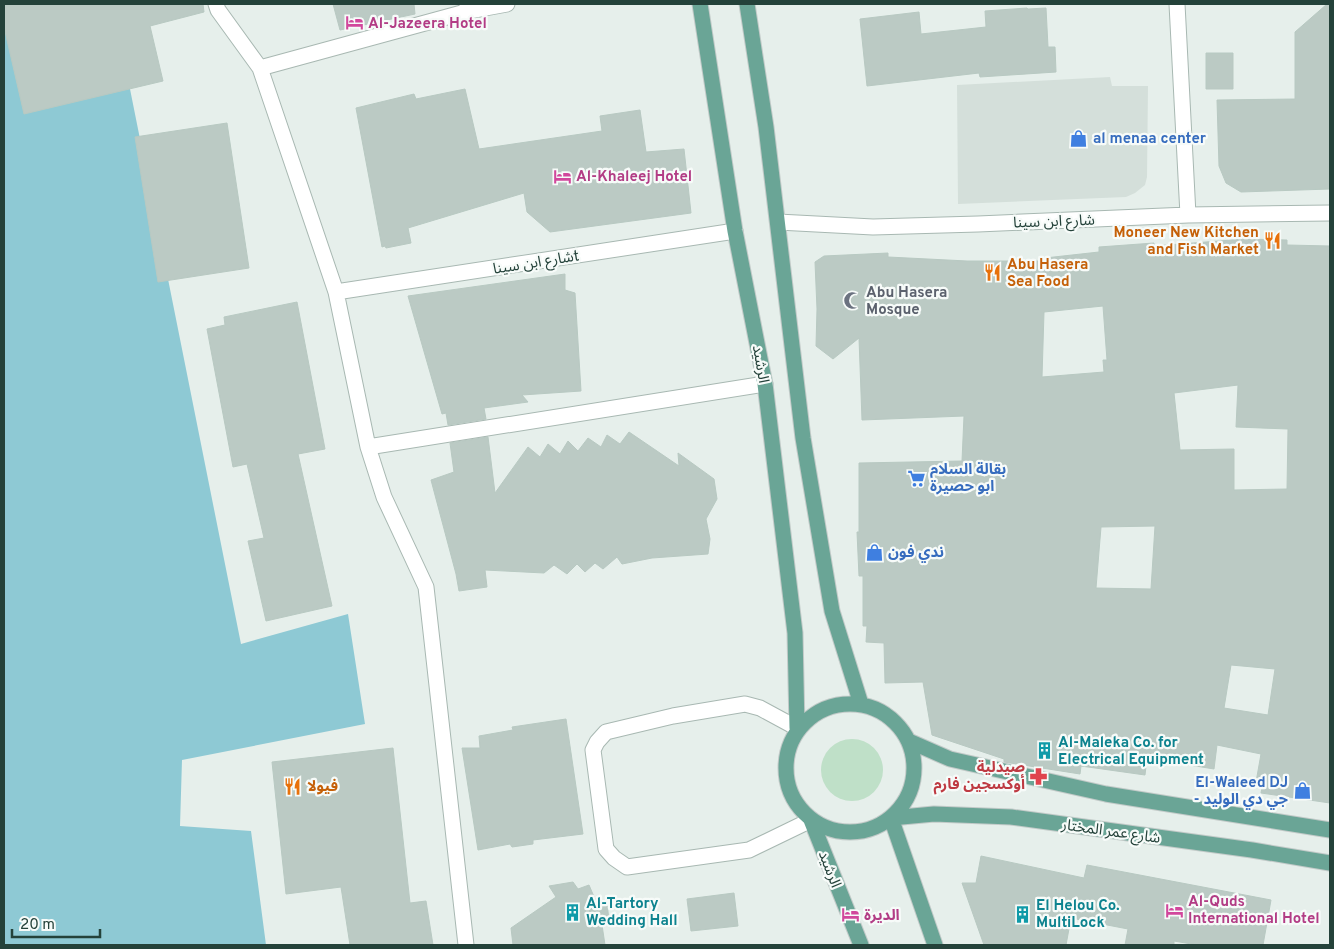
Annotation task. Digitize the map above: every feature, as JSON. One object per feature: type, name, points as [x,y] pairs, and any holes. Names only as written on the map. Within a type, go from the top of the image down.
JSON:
[{"type":"main road","name":"الرشيد","points":[[700,4],[735,231],[765,384],[795,633],[798,728]]},
{"type":"main road","points":[[746,4],[766,127],[804,438],[832,611],[861,704]]},
{"type":"main road","points":[[840,704],[861,704],[881,711],[898,724],[910,741],[915,762],[913,783],[905,802],[891,818],[872,829],[852,833],[830,830],[811,820],[797,804],[788,785],[786,764],[791,743],[798,728],[819,711],[840,704]]},
{"type":"main road","points":[[910,741],[950,759],[1106,794],[1330,830]]},
{"type":"main road","name":"شارع عمر المختار","points":[[891,818],[934,814],[1011,817],[1252,850],[1330,863]]},
{"type":"main road","points":[[891,818],[935,945]]},
{"type":"main road","name":"الرشيد","points":[[811,820],[860,945]]},
{"type":"street","points":[[216,4],[218,10],[260,68],[336,292],[368,447],[384,497],[426,587],[466,945]]},
{"type":"street","points":[[260,68],[468,7],[507,4]]},
{"type":"street","points":[[1177,4],[1188,215]]},
{"type":"street","name":"شارع ابن سينا","points":[[778,222],[873,227],[1188,215],[1330,212]]},
{"type":"street","name":"شارع ابن سيناt","points":[[336,292],[735,231]]},
{"type":"street","points":[[368,447],[765,384]]},
{"type":"street","points":[[798,728],[760,708],[745,704],[673,716],[606,732],[593,750],[606,849],[614,858],[627,866],[749,850],[811,820]]},
{"type":"shaded area","name":"al menaa center","points":[[1110,77],[1112,86],[1148,86],[1147,177],[1145,185],[1126,197],[958,204],[957,85]]},
{"type":"green space","points":[[852,739],[864,741],[874,748],[881,758],[883,770],[881,782],[874,792],[864,799],[852,801],[840,799],[830,792],[823,782],[821,770],[823,758],[830,748],[840,741]]},
{"type":"water","points":[[4,4],[113,4],[241,644],[348,614],[365,724],[182,760],[180,826],[251,831],[266,945],[4,945]]},
{"type":"building","points":[[4,4],[203,4],[204,12],[150,26],[163,81],[24,114],[4,27]]},
{"type":"building","name":"Al-Jazeera Hotel","points":[[333,4],[414,4],[415,14],[340,30]]},
{"type":"building","points":[[1327,4],[1330,4],[1330,189],[1241,192],[1226,183],[1219,166],[1217,100],[1295,99],[1295,32]]},
{"type":"building","points":[[1046,8],[1048,47],[1055,47],[1056,72],[980,77],[979,73],[867,86],[860,19],[919,12],[921,34],[986,27],[985,11]]},
{"type":"building","points":[[1206,53],[1233,53],[1233,89],[1206,89]]},
{"type":"building","points":[[465,89],[479,149],[602,131],[600,116],[640,110],[646,152],[684,149],[691,213],[550,232],[527,212],[524,193],[408,228],[411,243],[386,248],[385,246],[382,247],[356,108],[414,94],[416,99]]},
{"type":"building","points":[[227,123],[249,268],[158,282],[135,137]]},
{"type":"building","points":[[1245,239],[1287,240],[1287,245],[1330,246],[1330,803],[1261,793],[1263,782],[1256,782],[1261,754],[1217,745],[1214,769],[1147,758],[1145,775],[1081,766],[1080,774],[1004,762],[1004,759],[932,735],[923,682],[885,683],[884,643],[866,642],[867,626],[863,626],[863,576],[859,576],[857,532],[859,532],[859,463],[962,461],[964,416],[862,420],[859,338],[833,359],[816,346],[815,262],[824,256],[888,253],[888,257],[967,261],[1045,261],[1045,258],[1099,252],[1099,247],[1154,243],[1154,246]],"holes":[[[1103,306],[1107,360],[1103,360],[1104,372],[1042,377],[1044,312]],[[1238,385],[1236,427],[1288,429],[1287,489],[1234,490],[1234,449],[1180,450],[1174,393]],[[1155,526],[1151,589],[1096,588],[1101,527]],[[1231,665],[1275,669],[1268,715],[1224,708]]]},
{"type":"building","points":[[565,274],[565,290],[575,293],[581,391],[522,395],[528,402],[484,408],[486,419],[448,425],[446,413],[442,414],[408,296]]},
{"type":"building","points":[[297,302],[325,449],[298,454],[332,606],[266,621],[248,541],[264,538],[247,464],[233,467],[207,329],[225,325],[224,317]]},
{"type":"building","points":[[629,432],[679,466],[678,453],[714,479],[717,499],[706,519],[710,539],[708,554],[652,558],[622,564],[617,557],[603,569],[595,563],[585,572],[577,564],[567,574],[554,565],[544,573],[485,570],[487,587],[459,591],[431,480],[454,472],[450,443],[488,437],[495,493],[528,447],[540,457],[548,444],[560,454],[568,441],[578,451],[588,438],[601,447],[607,435],[620,444]]},
{"type":"building","points":[[566,719],[583,834],[533,840],[533,844],[512,847],[510,844],[478,850],[462,748],[480,748],[479,736],[513,730],[512,727]]},
{"type":"building","points":[[393,748],[410,903],[426,901],[433,945],[350,945],[341,887],[286,894],[272,762]]},
{"type":"building","points":[[981,856],[1084,878],[1087,865],[1271,900],[1263,945],[1197,945],[1174,941],[1174,945],[1125,945],[1128,929],[1071,918],[1066,945],[984,945],[962,883],[976,883]]},
{"type":"building","name":"Al-Tartory Wedding Hall","points":[[573,882],[578,889],[589,885],[595,899],[607,902],[609,921],[602,925],[605,945],[513,945],[511,928],[556,897],[549,886]]},
{"type":"building","points":[[734,893],[738,926],[691,931],[687,899]]},
{"type":"place","name":"Al-Jazeera Hotel","points":[[354,23]]},
{"type":"place","name":"al menaa center","points":[[1079,138]]},
{"type":"place","name":"Al-Khaleej Hotel","points":[[562,176]]},
{"type":"place","name":"Moneer New Kitchen and Fish Market","points":[[1273,241]]},
{"type":"place","name":"Abu Hasera Sea Food","points":[[993,273]]},
{"type":"place","name":"Abu Hasera Mosque","points":[[852,301]]},
{"type":"place","name":"بقالة السلام ابو حصيرة","points":[[916,478]]},
{"type":"place","name":"ندي فون","points":[[874,552]]},
{"type":"place","name":"Al-Maleka Co. for Electrical Equipment","points":[[1044,751]]},
{"type":"place","name":"صيدلية أوكسجين فارم","points":[[1039,776]]},
{"type":"place","name":"فيولا","points":[[293,786]]},
{"type":"place","name":"El-Waleed DJ - جي دي الوليد","points":[[1302,791]]},
{"type":"place","name":"Al-Quds International Hotel","points":[[1174,910]]},
{"type":"place","name":"Al-Tartory Wedding Hall","points":[[572,912]]},
{"type":"place","name":"El Helou Co. MultiLock","points":[[1022,914]]},
{"type":"place","name":"الديرة","points":[[850,915]]}]
